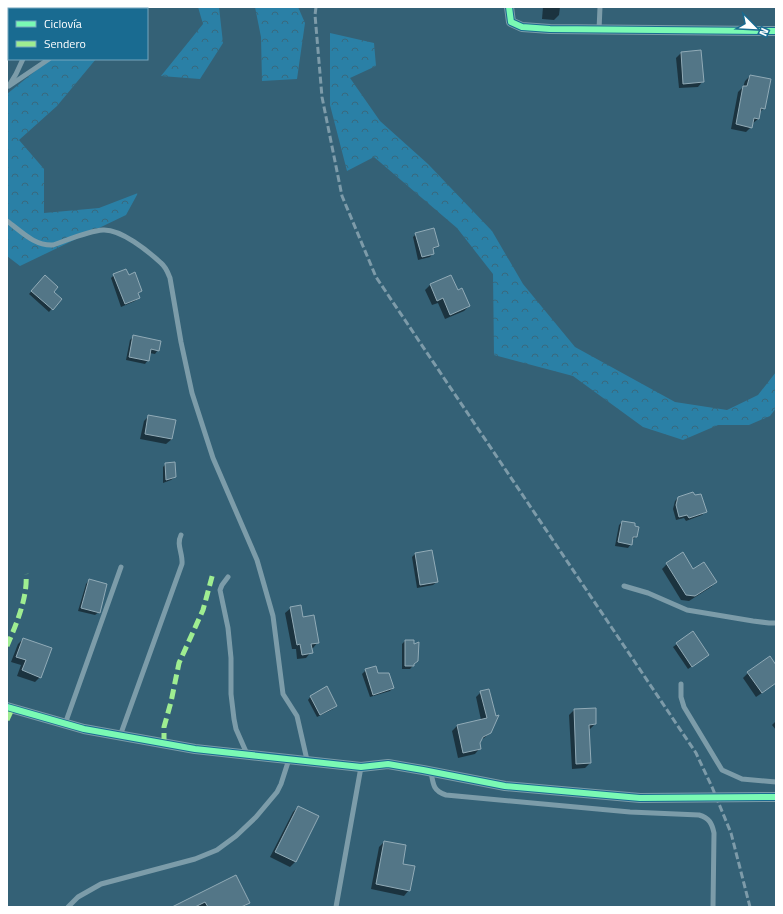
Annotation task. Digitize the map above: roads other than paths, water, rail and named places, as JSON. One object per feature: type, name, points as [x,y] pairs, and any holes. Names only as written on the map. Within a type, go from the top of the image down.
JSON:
[{"type":"street","points":[[508,7],[511,22],[522,27],[599,30],[776,31]]},
{"type":"street","points":[[7,707],[84,729],[195,749],[361,766],[388,764],[505,786],[640,798],[776,797]]},
{"type":"lane","points":[[599,30],[600,7]]},
{"type":"lane","points":[[8,87],[23,60]]},
{"type":"lane","points":[[8,87],[48,60]]},
{"type":"lane","points":[[7,221],[32,240],[39,244],[47,245],[53,245],[96,231],[108,230],[118,233],[133,241],[161,262],[168,273],[192,393],[213,458],[257,560],[274,621],[284,694],[297,716],[306,760]]},
{"type":"lane","points":[[120,736],[182,564],[183,558],[178,545],[181,535]]},
{"type":"lane","points":[[65,724],[121,567]]},
{"type":"lane","points":[[228,577],[220,590],[229,636],[232,709],[236,729],[247,754]]},
{"type":"lane","points":[[624,586],[648,593],[687,610],[753,621],[776,623]]},
{"type":"lane","points":[[681,684],[681,698],[684,707],[722,770],[742,779],[776,782]]},
{"type":"lane","points":[[68,907],[78,897],[101,884],[195,859],[217,850],[236,836],[256,817],[277,792],[282,784],[289,759]]},
{"type":"lane","points":[[336,907],[361,766]]},
{"type":"lane","points":[[431,771],[432,782],[435,789],[439,793],[446,795],[630,812],[699,815],[706,818],[712,824],[714,833],[713,907]]},
{"type":"railway","points":[[316,7],[315,15],[322,97],[342,196],[376,277],[696,753],[731,833],[750,907]]}]
